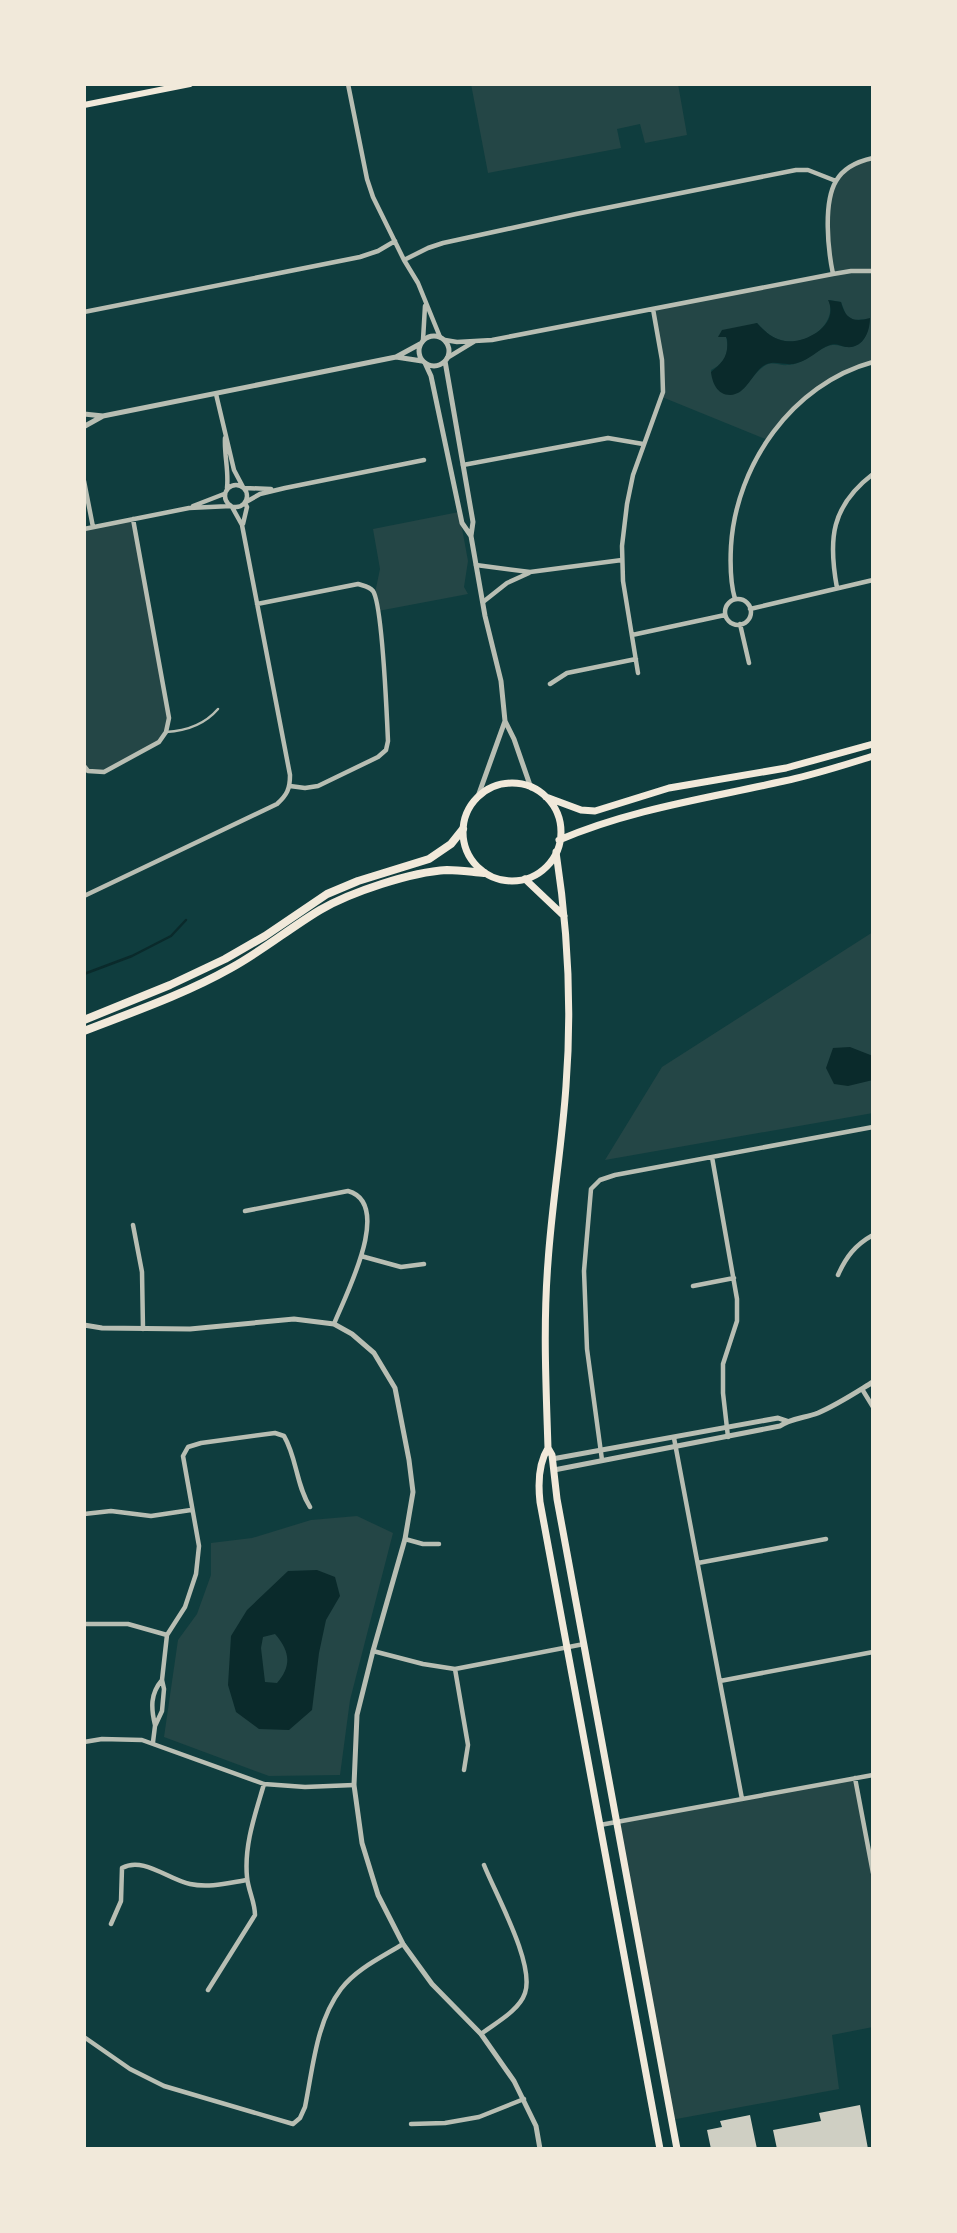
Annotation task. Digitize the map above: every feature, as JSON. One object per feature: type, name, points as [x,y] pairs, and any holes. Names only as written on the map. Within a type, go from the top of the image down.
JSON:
[{"type":"highway","points":[[84,1020],[225,959],[327,894],[358,881],[429,859],[451,844],[463,829]]},
{"type":"highway","points":[[84,1031],[202,983],[231,968],[323,909],[355,894],[435,872],[448,870],[484,873]]},
{"type":"main road","points":[[84,104],[190,84]]},
{"type":"main road","points":[[556,852],[540,872],[525,879],[508,881],[484,873],[468,854],[463,829],[467,813],[477,799],[498,786],[515,784],[531,788],[546,797],[581,810],[595,811],[669,788],[786,768],[873,744]]},
{"type":"main road","points":[[559,841],[587,828],[637,814],[788,780],[873,756]]},
{"type":"main road","points":[[546,797],[559,819],[556,852],[567,955],[567,1079],[549,1249],[545,1323],[548,1448],[677,2149]]},
{"type":"main road","points":[[525,879],[564,916]]},
{"type":"main road","points":[[548,1448],[544,1455],[538,1490],[660,2149]]},
{"type":"street","points":[[348,84],[367,179],[381,216],[418,283],[449,349],[446,360],[473,522],[471,536],[501,681],[505,721],[514,738],[531,788]]},
{"type":"street","points":[[833,274],[828,253],[828,222],[835,181],[850,166],[873,158]]},
{"type":"street","points":[[404,260],[443,243],[773,174],[808,170],[835,181]]},
{"type":"street","points":[[84,312],[360,257],[395,241]]},
{"type":"street","points":[[84,427],[84,416],[103,416],[396,357],[431,336],[457,342],[492,340],[833,274],[873,271]]},
{"type":"street","points":[[425,301],[419,352],[431,376],[462,523],[471,536]]},
{"type":"street","points":[[638,673],[622,560],[626,504],[643,444],[663,392],[662,359],[653,309]]},
{"type":"street","points":[[396,357],[433,366],[476,341]]},
{"type":"street","points":[[735,599],[731,586],[732,533],[742,488],[754,462],[780,424],[810,395],[834,378],[873,362]]},
{"type":"street","points":[[216,394],[234,470],[247,496],[242,525]]},
{"type":"street","points":[[84,427],[103,416]]},
{"type":"street","points":[[84,896],[277,804],[290,786],[242,525],[226,501],[229,473],[224,447],[225,433]]},
{"type":"street","points":[[463,465],[608,438],[643,444]]},
{"type":"street","points":[[84,528],[189,508],[240,506],[260,495],[285,488],[424,460]]},
{"type":"street","points":[[837,587],[831,556],[836,523],[850,496],[873,474]]},
{"type":"street","points":[[84,481],[93,527]]},
{"type":"street","points":[[189,508],[225,492],[234,485],[262,490],[285,488]]},
{"type":"street","points":[[86,769],[104,772],[159,742],[166,732],[169,718],[133,519]]},
{"type":"street","points":[[476,565],[530,572],[622,560]]},
{"type":"street","points":[[483,602],[507,583],[530,572]]},
{"type":"street","points":[[750,608],[873,580]]},
{"type":"street","points":[[257,604],[358,584],[367,586],[375,593],[388,741],[386,750],[378,757],[318,786],[290,786]]},
{"type":"street","points":[[735,599],[744,601],[750,608],[750,617],[740,624],[731,623],[726,615],[727,606],[735,599]]},
{"type":"street","points":[[632,635],[726,615]]},
{"type":"street","points":[[740,624],[749,663]]},
{"type":"street","points":[[550,684],[567,673],[636,658]]},
{"type":"street","points":[[477,799],[505,721]]},
{"type":"street","points":[[601,1460],[587,1349],[584,1270],[591,1189],[600,1180],[615,1175],[873,1128]]},
{"type":"street","points":[[712,1157],[737,1299],[737,1321],[723,1364],[728,1437]]},
{"type":"street","points":[[245,1211],[348,1191],[358,1194],[369,1216],[361,1256],[334,1324]]},
{"type":"street","points":[[133,1225],[142,1272],[143,1329]]},
{"type":"street","points":[[838,1275],[853,1248],[873,1235]]},
{"type":"street","points":[[361,1256],[401,1267],[424,1264]]},
{"type":"street","points":[[693,1286],[734,1278]]},
{"type":"street","points":[[84,1325],[102,1328],[190,1329],[294,1319],[334,1324],[374,1353],[395,1388],[412,1488],[405,1539],[357,1715],[354,1785],[362,1843],[378,1895],[403,1944],[432,1984],[481,2034],[514,2081],[536,2126],[540,2149]]},
{"type":"street","points":[[554,1470],[780,1426],[787,1421],[822,1411],[873,1382]]},
{"type":"street","points":[[862,1389],[873,1407]]},
{"type":"street","points":[[552,1459],[778,1418],[787,1421]]},
{"type":"street","points":[[153,1742],[155,1726],[162,1711],[162,1679],[167,1635],[185,1607],[196,1574],[198,1546],[183,1456],[188,1447],[275,1433],[284,1436],[303,1496],[310,1507]]},
{"type":"street","points":[[674,1438],[742,1799]]},
{"type":"street","points":[[84,1514],[111,1511],[152,1516],[191,1510]]},
{"type":"street","points":[[405,1539],[424,1544],[439,1544]]},
{"type":"street","points":[[698,1563],[826,1539]]},
{"type":"street","points":[[84,1624],[128,1624],[167,1635]]},
{"type":"street","points":[[373,1651],[423,1664],[456,1669],[584,1644]]},
{"type":"street","points":[[720,1681],[873,1652]]},
{"type":"street","points":[[456,1669],[468,1745],[464,1770]]},
{"type":"street","points":[[155,1726],[151,1708],[155,1688],[162,1679]]},
{"type":"street","points":[[84,1742],[102,1739],[153,1742],[264,1784],[305,1787],[354,1785]]},
{"type":"street","points":[[599,1825],[873,1774]]},
{"type":"street","points":[[855,1778],[873,1872]]},
{"type":"street","points":[[208,1990],[256,1915],[247,1880],[247,1845],[264,1784]]},
{"type":"street","points":[[111,1924],[121,1901],[122,1868],[130,1863],[188,1884],[206,1886],[247,1880]]},
{"type":"street","points":[[481,2034],[515,2008],[524,1995],[527,1980],[524,1958],[484,1865]]},
{"type":"street","points":[[84,2037],[130,2069],[164,2086],[293,2124],[300,2118],[305,2107],[324,2016],[342,1987],[367,1966],[403,1944]]},
{"type":"street","points":[[411,2124],[445,2123],[479,2117],[523,2099]]},
{"type":"lane","points":[[166,732],[181,731],[210,718],[218,709]]},
{"type":"lane","points":[[84,777],[86,769]]},
{"type":"shaded area","points":[[471,84],[678,84],[687,135],[645,143],[640,124],[617,129],[621,148],[488,173]]},
{"type":"shaded area","points":[[873,158],[873,362],[834,378],[798,405],[768,440],[662,397],[663,381],[653,309],[833,274],[828,226],[832,190],[843,172]],"holes":[[[829,300],[841,302],[846,315],[853,320],[869,319],[867,333],[859,344],[849,347],[828,346],[794,364],[769,364],[743,389],[714,383],[711,370],[726,356],[727,348],[726,337],[718,336],[757,323],[777,339],[803,340],[825,325],[829,317]]]},
{"type":"shaded area","points":[[828,300],[841,302],[848,316],[855,320],[870,318],[869,329],[861,342],[852,347],[830,345],[794,364],[765,365],[737,393],[725,394],[716,387],[711,372],[721,362],[727,350],[726,337],[718,337],[722,330],[757,323],[777,339],[803,339],[819,331],[825,324],[830,309]]},
{"type":"shaded area","points":[[459,512],[468,561],[464,587],[468,594],[378,611],[375,593],[380,569],[373,529]]},
{"type":"shaded area","points":[[133,519],[169,718],[166,732],[159,742],[104,772],[88,771],[84,766],[84,529]]},
{"type":"shaded area","points":[[873,932],[873,1113],[605,1160],[662,1067]]},
{"type":"shaded area","points":[[850,1047],[873,1056],[873,1080],[848,1086],[834,1084],[826,1068],[833,1048]]},
{"type":"shaded area","points":[[357,1516],[393,1533],[350,1700],[340,1775],[269,1776],[164,1737],[178,1640],[197,1614],[211,1575],[211,1543],[252,1538],[311,1520]]},
{"type":"shaded area","points":[[317,1570],[335,1577],[340,1596],[326,1620],[312,1710],[289,1730],[259,1729],[236,1712],[228,1685],[231,1636],[247,1610],[288,1571]],"holes":[[[275,1634],[284,1646],[287,1658],[285,1671],[277,1683],[265,1682],[261,1648],[263,1637]]]},
{"type":"shaded area","points":[[855,1778],[873,1873],[873,2027],[832,2035],[839,2089],[671,2120],[616,1822]]},
{"type":"building","points":[[860,2105],[868,2149],[777,2149],[773,2130],[821,2121],[819,2113]]},
{"type":"building","points":[[750,2115],[757,2149],[711,2149],[707,2130],[722,2127],[720,2121]]},
{"type":"waterway","points":[[84,974],[132,956],[171,936],[186,920]]}]
